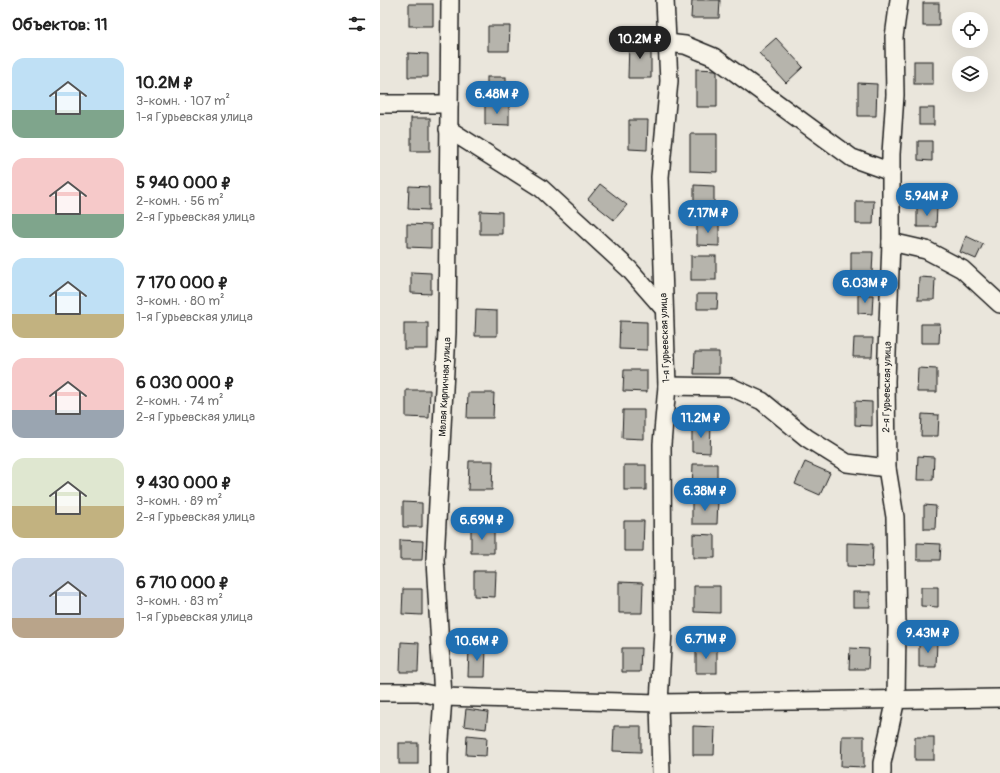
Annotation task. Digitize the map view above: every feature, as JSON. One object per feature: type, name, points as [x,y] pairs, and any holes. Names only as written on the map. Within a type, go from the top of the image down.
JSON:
[{"type":"street","name":"Малая Кирпичная улица","points":[[439,773],[443,697],[435,560],[447,332],[450,0]]},
{"type":"street","name":"1-я Гурьевская улица","points":[[661,773],[659,703],[663,630],[662,444],[667,386],[660,177],[669,80],[665,0]]},
{"type":"street","name":"2-я Гурьевская улица","points":[[882,773],[882,763],[896,699],[897,628],[895,517],[887,468],[886,380],[891,154],[895,95],[894,36],[898,0]]},
{"type":"street","points":[[667,43],[685,45],[714,57],[852,158],[891,172]]},
{"type":"street","points":[[380,104],[449,104]]},
{"type":"street","points":[[448,129],[541,188],[629,269],[664,309]]},
{"type":"street","points":[[890,242],[926,250],[962,268],[1000,304]]},
{"type":"street","points":[[667,386],[732,387],[762,401],[807,438],[848,463],[887,468]]},
{"type":"street","points":[[380,692],[419,692],[443,697],[659,703],[1000,698]]},
{"type":"building","points":[[692,0],[720,0],[719,18],[691,18]]},
{"type":"building","points":[[923,3],[939,3],[939,26],[923,26]]},
{"type":"building","points":[[409,4],[433,4],[433,26],[409,26]]},
{"type":"building","points":[[488,26],[510,26],[509,51],[488,51]]},
{"type":"building","points":[[776,38],[803,67],[786,83],[759,53]]},
{"type":"building","points":[[629,41],[651,41],[651,78],[628,78]]},
{"type":"building","points":[[408,53],[428,54],[428,77],[408,77]]},
{"type":"building","points":[[914,61],[933,61],[933,84],[914,84]]},
{"type":"building","points":[[696,69],[717,70],[717,107],[696,107]]},
{"type":"building","points":[[487,77],[506,77],[506,97],[487,97]]},
{"type":"building","points":[[858,83],[877,84],[876,116],[858,116]]},
{"type":"building","points":[[485,105],[509,105],[509,125],[485,124]]},
{"type":"building","points":[[919,108],[934,108],[934,125],[919,125]]},
{"type":"building","points":[[411,118],[430,118],[430,151],[411,151]]},
{"type":"building","points":[[629,120],[648,120],[647,150],[629,149]]},
{"type":"building","points":[[690,134],[717,134],[717,172],[690,171]]},
{"type":"building","points":[[918,141],[932,141],[932,161],[918,160]]},
{"type":"building","points":[[600,184],[627,205],[614,220],[588,199]]},
{"type":"building","points":[[694,185],[714,186],[714,207],[694,207]]},
{"type":"building","points":[[409,186],[429,187],[429,210],[408,209]]},
{"type":"building","points":[[856,201],[874,201],[873,224],[856,224]]},
{"type":"building","points":[[917,207],[937,207],[936,227],[917,227]]},
{"type":"building","points":[[480,211],[502,212],[502,234],[480,234]]},
{"type":"building","points":[[697,221],[719,222],[719,246],[697,245]]},
{"type":"building","points":[[407,224],[431,225],[431,248],[407,247]]},
{"type":"building","points":[[966,236],[983,244],[976,259],[960,252]]},
{"type":"building","points":[[851,252],[873,252],[872,273],[851,273]]},
{"type":"building","points":[[691,256],[716,256],[716,280],[691,280]]},
{"type":"building","points":[[411,272],[431,273],[431,294],[411,293]]},
{"type":"building","points":[[919,277],[935,278],[934,300],[918,300]]},
{"type":"building","points":[[697,294],[718,294],[717,309],[697,309]]},
{"type":"building","points":[[858,295],[873,295],[872,314],[858,313]]},
{"type":"building","points":[[476,310],[497,311],[497,336],[475,336]]},
{"type":"building","points":[[620,321],[647,322],[647,350],[619,349]]},
{"type":"building","points":[[404,323],[428,323],[428,349],[404,349]]},
{"type":"building","points":[[921,324],[940,324],[939,343],[921,343]]},
{"type":"building","points":[[854,338],[873,338],[872,357],[853,357]]},
{"type":"building","points":[[695,352],[719,352],[719,374],[694,374]]},
{"type":"building","points":[[918,368],[937,369],[937,392],[917,392]]},
{"type":"building","points":[[624,370],[647,370],[647,392],[623,391]]},
{"type":"building","points":[[406,390],[430,390],[429,418],[406,417]]},
{"type":"building","points":[[468,393],[494,393],[493,418],[467,418]]},
{"type":"building","points":[[855,401],[872,402],[872,426],[855,425]]},
{"type":"building","points":[[623,410],[644,410],[644,439],[622,438]]},
{"type":"building","points":[[922,414],[939,415],[938,436],[921,436]]},
{"type":"building","points":[[692,426],[711,426],[710,453],[692,452]]},
{"type":"building","points":[[918,456],[934,457],[933,480],[917,480]]},
{"type":"building","points":[[469,461],[493,461],[492,490],[468,490]]},
{"type":"building","points":[[805,462],[830,473],[820,495],[795,484]]},
{"type":"building","points":[[693,464],[717,464],[717,492],[692,491]]},
{"type":"building","points":[[624,465],[646,465],[646,490],[624,490]]},
{"type":"building","points":[[692,500],[718,500],[717,524],[692,524]]},
{"type":"building","points":[[403,502],[422,503],[422,527],[403,527]]},
{"type":"building","points":[[924,505],[936,506],[935,529],[924,529]]},
{"type":"building","points":[[624,521],[644,521],[643,551],[624,551]]},
{"type":"building","points":[[471,529],[494,530],[494,553],[471,553]]},
{"type":"building","points":[[693,534],[715,535],[715,558],[693,558]]},
{"type":"building","points":[[400,540],[423,541],[422,560],[400,560]]},
{"type":"building","points":[[847,543],[873,544],[872,567],[847,566]]},
{"type":"building","points":[[917,543],[941,544],[940,560],[917,560]]},
{"type":"building","points":[[474,571],[496,571],[495,597],[474,596]]},
{"type":"building","points":[[619,582],[643,583],[642,613],[619,613]]},
{"type":"building","points":[[694,586],[720,586],[720,613],[694,612]]},
{"type":"building","points":[[921,587],[938,587],[938,607],[921,606]]},
{"type":"building","points":[[403,589],[422,589],[422,615],[402,614]]},
{"type":"building","points":[[853,592],[870,592],[870,607],[853,607]]},
{"type":"building","points":[[919,641],[937,641],[936,667],[919,667]]},
{"type":"building","points":[[401,642],[419,643],[418,672],[400,672]]},
{"type":"building","points":[[696,646],[717,646],[717,673],[696,673]]},
{"type":"building","points":[[469,648],[486,648],[485,677],[468,677]]},
{"type":"building","points":[[622,648],[641,648],[640,672],[622,672]]},
{"type":"building","points":[[850,648],[869,649],[868,669],[849,669]]},
{"type":"building","points":[[466,709],[488,712],[486,729],[464,726]]},
{"type":"building","points":[[614,726],[641,726],[641,752],[613,751]]},
{"type":"building","points":[[693,726],[715,727],[714,755],[693,755]]},
{"type":"building","points":[[467,735],[487,737],[486,756],[466,755]]},
{"type":"building","points":[[842,736],[864,736],[864,767],[841,766]]},
{"type":"building","points":[[915,737],[934,737],[934,760],[915,760]]},
{"type":"building","points":[[399,743],[418,743],[418,764],[399,764]]}]
